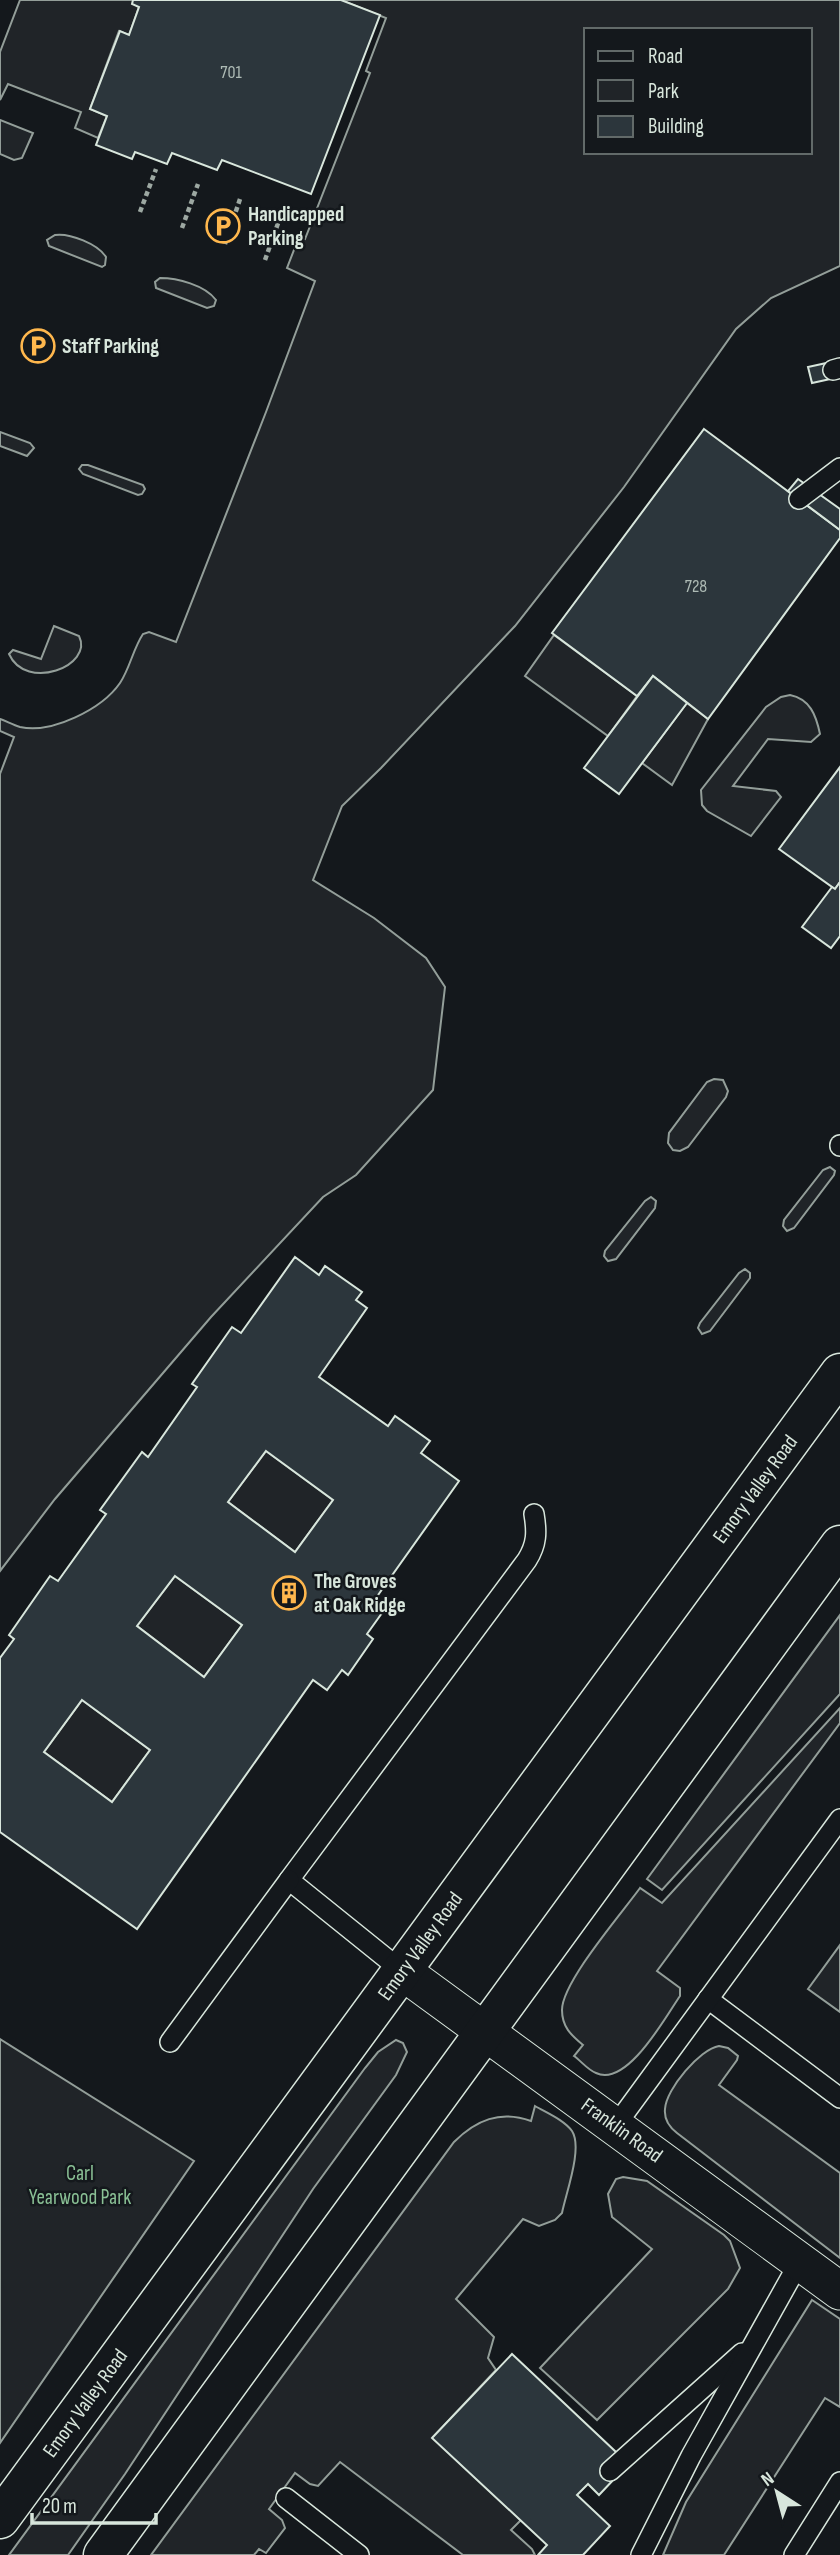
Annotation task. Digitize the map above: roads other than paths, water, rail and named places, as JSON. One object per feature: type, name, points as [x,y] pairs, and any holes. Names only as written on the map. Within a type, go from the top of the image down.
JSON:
[{"type":"main road","name":"Emory Valley Road","points":[[0,2519],[840,1373]]},
{"type":"main road","points":[[103,2555],[840,1545]]},
{"type":"street","name":"Franklin Road","points":[[402,1971],[840,2291]]},
{"type":"lane","points":[[799,499],[840,468]]},
{"type":"lane","points":[[170,2042],[527,1560],[537,1537],[534,1514]]},
{"type":"lane","points":[[616,2125],[840,1819]]},
{"type":"lane","points":[[289,1880],[402,1971]]},
{"type":"lane","points":[[708,1999],[840,2098]]},
{"type":"lane","points":[[641,2555],[691,2456],[800,2261]]},
{"type":"lane","points":[[610,2472],[752,2345]]},
{"type":"lane","points":[[794,2555],[840,2482]]},
{"type":"lane","points":[[286,2498],[359,2555]]},
{"type":"place","name":"Handicapped Parking","points":[[223,226]]},
{"type":"place","name":"Staff Parking","points":[[38,346]]},
{"type":"place","name":"The Groves at Oak Ridge","points":[[289,1593]]},
{"type":"park label","name":"Carl Yearwood Park","points":[[80,2185]]}]
